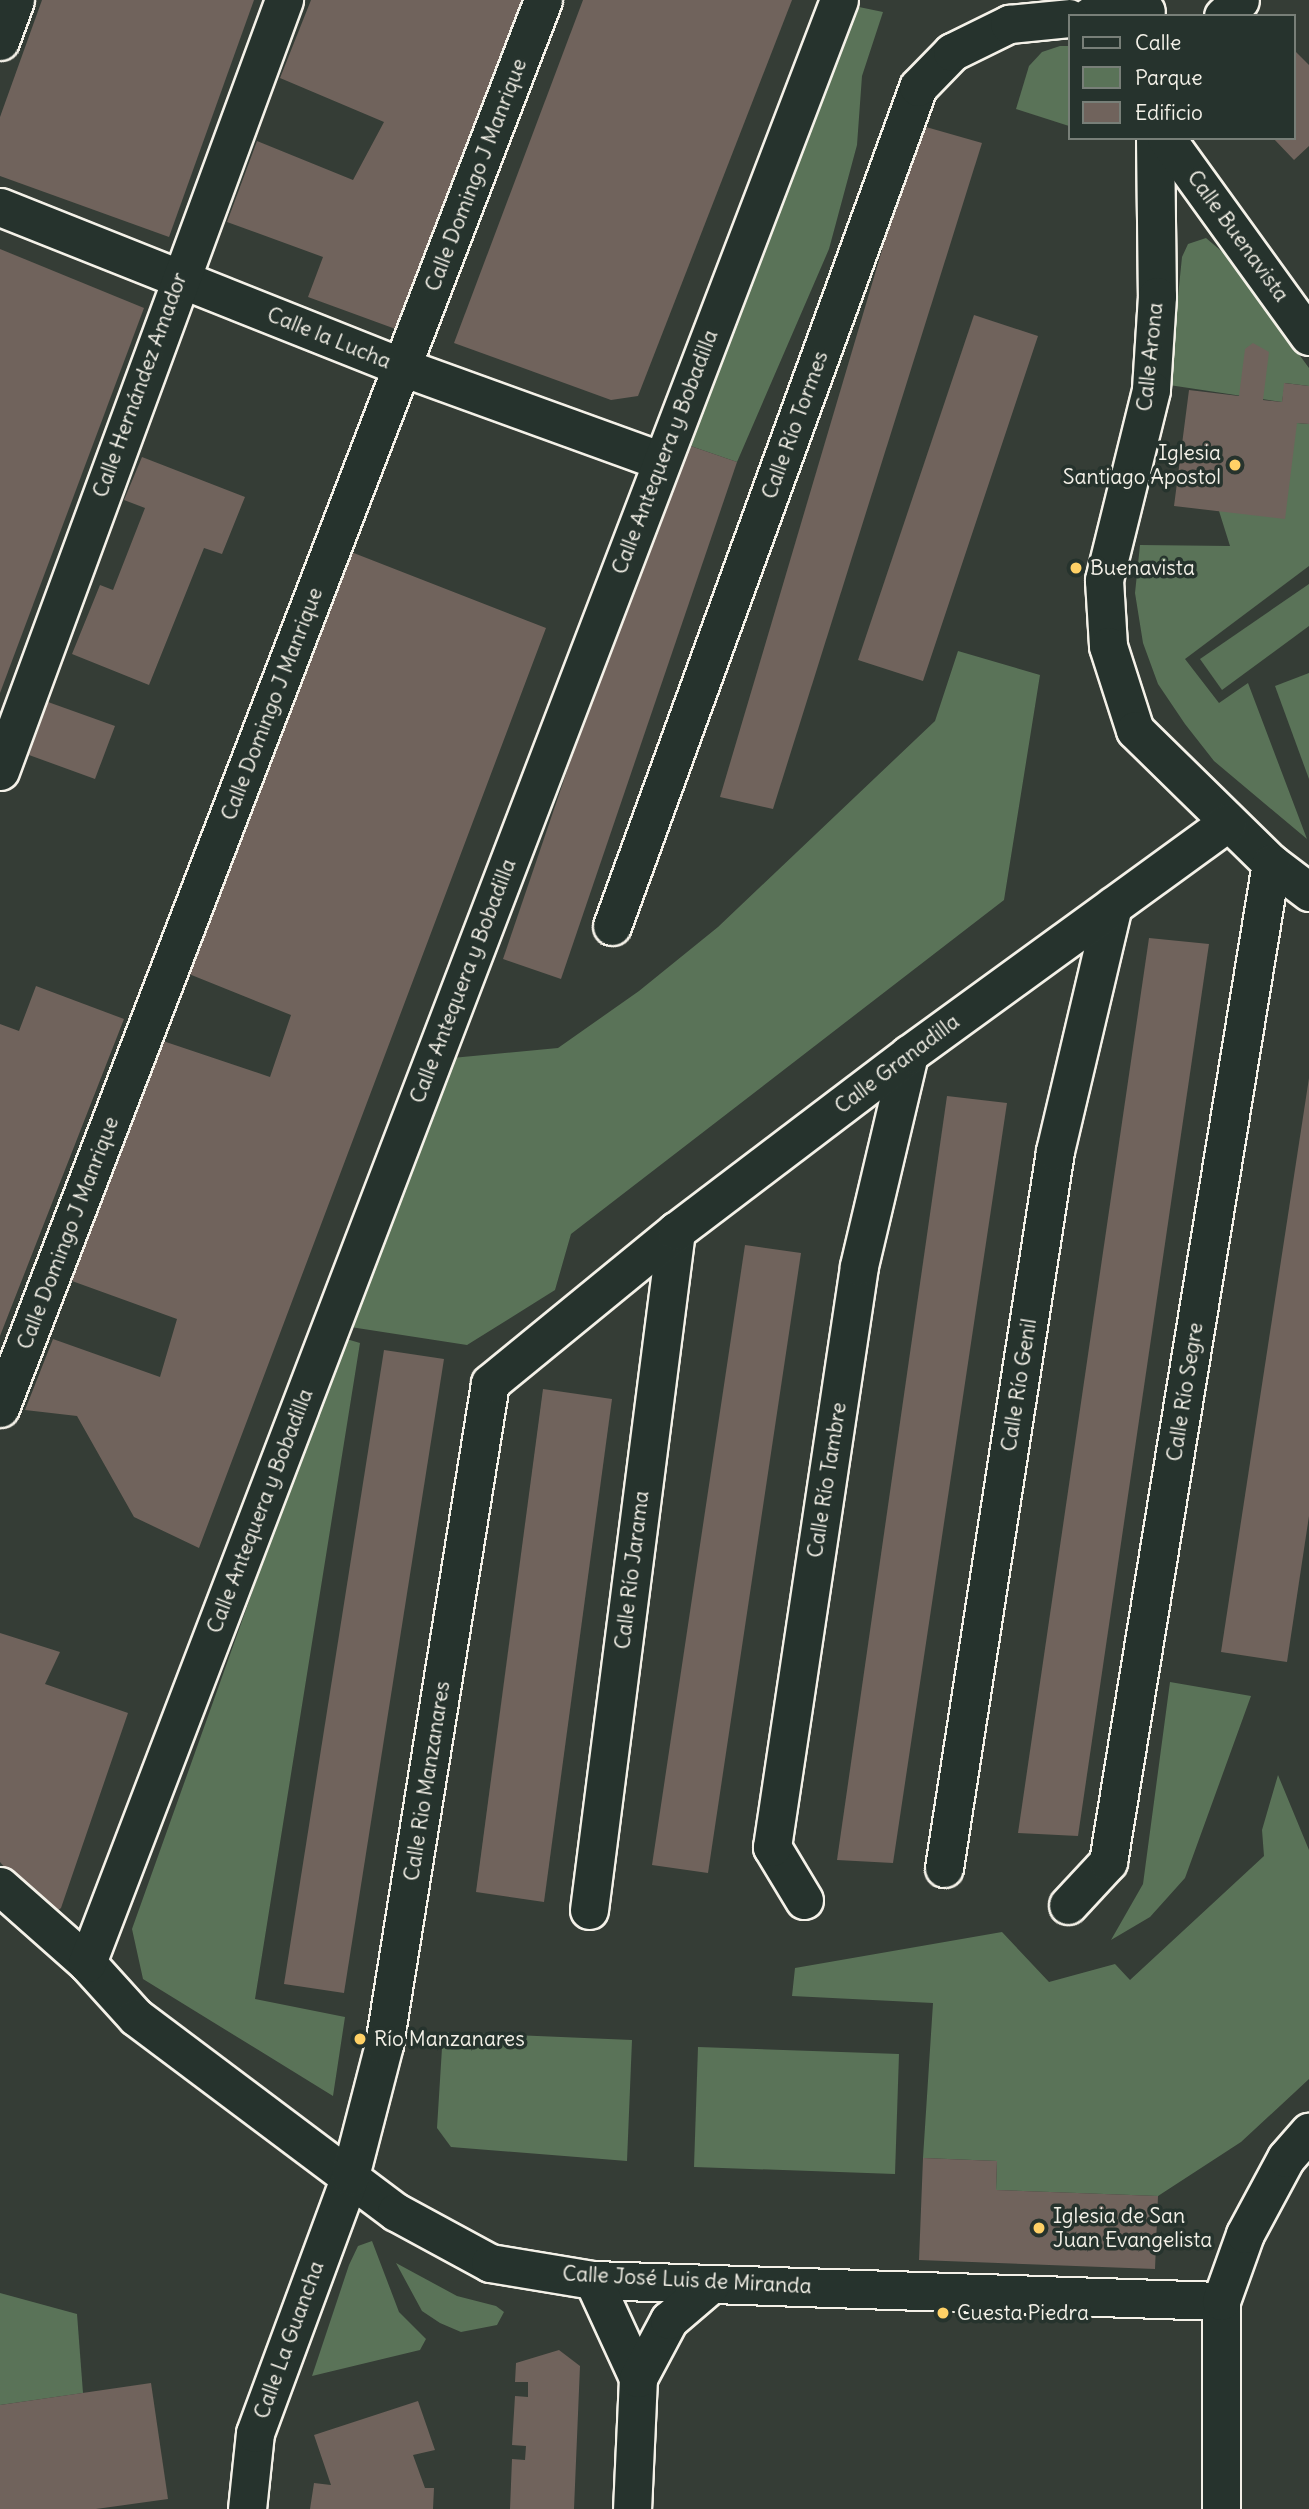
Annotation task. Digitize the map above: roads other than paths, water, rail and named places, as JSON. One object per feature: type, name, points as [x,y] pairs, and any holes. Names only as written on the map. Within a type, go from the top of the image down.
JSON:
[{"type":"street","points":[[0,41],[15,0]]},
{"type":"street","name":"Calle Hernández Amador","points":[[0,771],[179,278],[284,0]]},
{"type":"street","name":"Calle Domingo J Manrique","points":[[0,1408],[543,0]]},
{"type":"street","name":"Calle Antequera y Bobadilla","points":[[87,1963],[839,0]]},
{"type":"street","points":[[1225,14],[1240,0]]},
{"type":"street","points":[[1106,14],[1145,9]]},
{"type":"street","name":"Calle Río Tormes","points":[[612,926],[918,87],[952,52],[1009,24],[1068,18]]},
{"type":"street","name":"Calle Arona","points":[[1155,140],[1157,296],[1151,390],[1104,580],[1108,646],[1135,730],[1228,822]]},
{"type":"street","name":"Calle Buenavista","points":[[1167,140],[1309,336]]},
{"type":"street","name":"Calle la Lucha","points":[[0,207],[402,366],[662,461]]},
{"type":"street","points":[[1228,822],[1272,863],[1309,892]]},
{"type":"street","name":"Calle Granadilla","points":[[490,1383],[676,1231],[909,1054],[1228,822]]},
{"type":"street","name":"Calle Río Segre","points":[[1068,1905],[1108,1863],[1272,863]]},
{"type":"street","name":"Calle Río Genil","points":[[944,1868],[1055,1151],[1113,906]]},
{"type":"street","name":"Calle Río Tambre","points":[[804,1900],[772,1847],[859,1266],[909,1054]]},
{"type":"street","name":"Calle Río Jarama","points":[[589,1910],[676,1231]]},
{"type":"street","name":"Calle Rio Manzanares","points":[[350,2176],[391,2007],[490,1383]]},
{"type":"street","name":"Calle José Luis de Miranda","points":[[0,1886],[87,1963],[136,2017],[396,2212],[490,2263],[593,2280],[1221,2301]]},
{"type":"street","points":[[1221,2509],[1221,2301],[1244,2234],[1286,2158],[1309,2132]]},
{"type":"street","name":"Calle La Guancha","points":[[247,2509],[255,2433],[350,2176]]},
{"type":"street","points":[[593,2280],[638,2378]]},
{"type":"street","points":[[632,2509],[638,2378],[669,2320],[711,2284]]},
{"type":"place","name":"Iglesia Santiago Apostol","points":[[1235,465]]},
{"type":"place","name":"Buenavista","points":[[1076,568]]},
{"type":"place","name":"Río Manzanares","points":[[360,2039]]},
{"type":"place","name":"Iglesia de San Juan Evangelista","points":[[1039,2228]]},
{"type":"place","name":"Cuesta Piedra","points":[[943,2313]]}]
